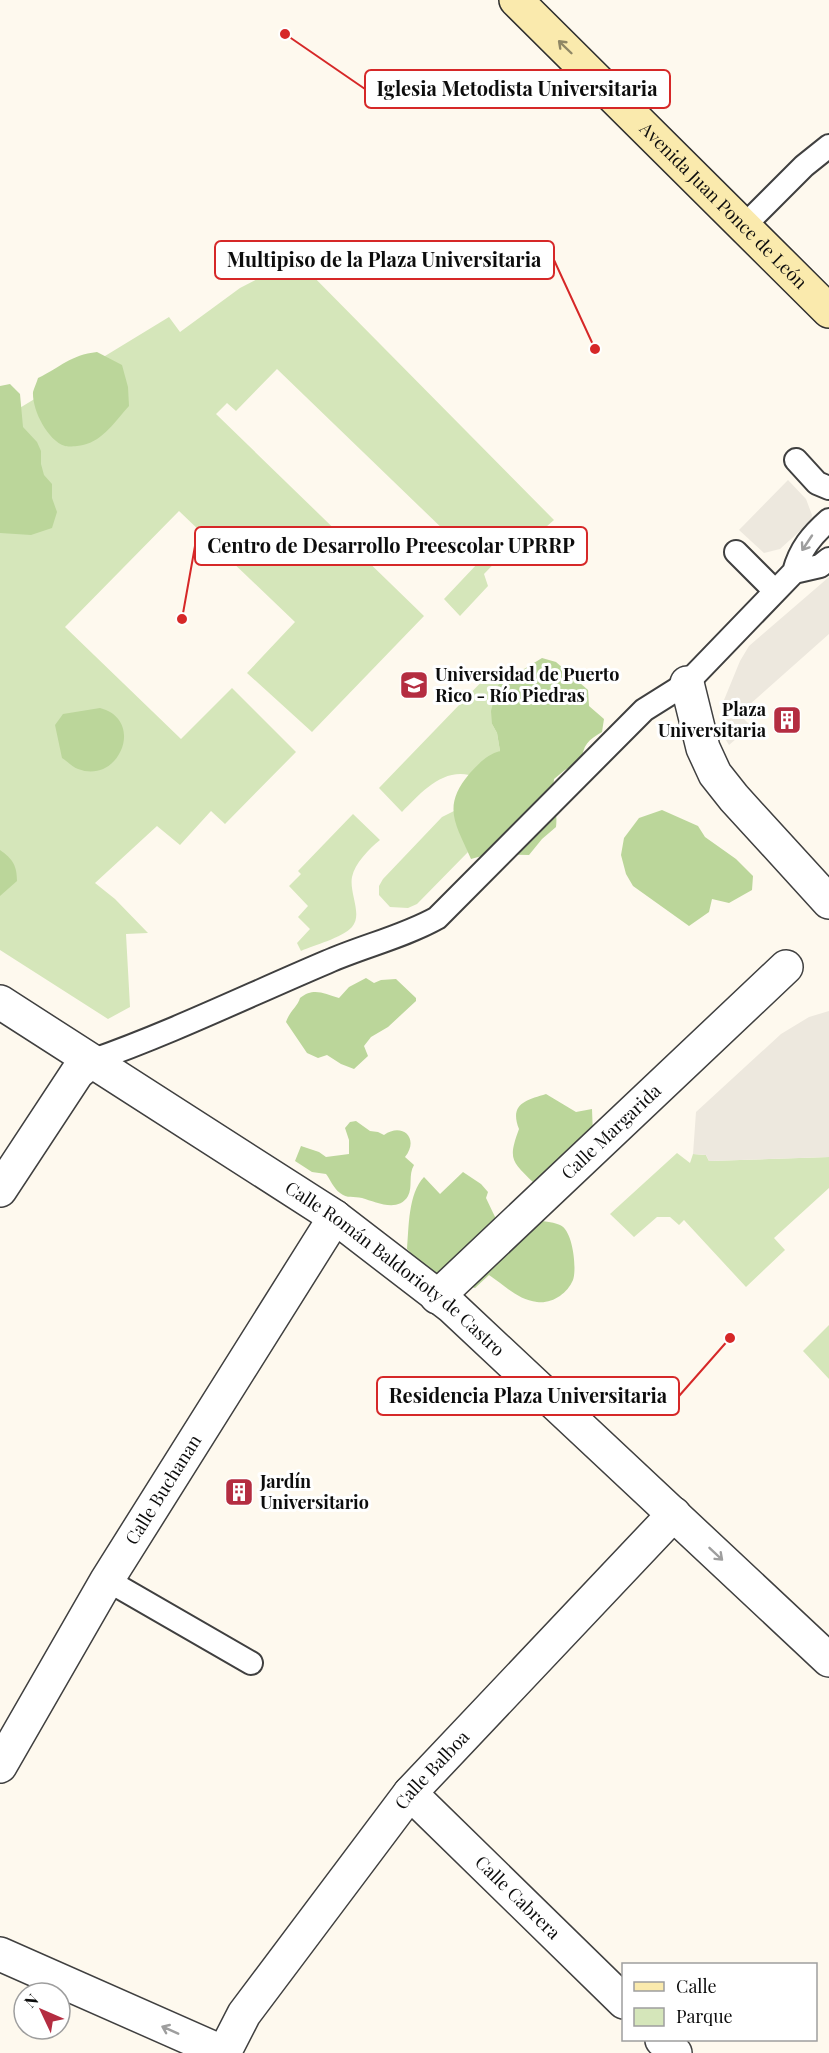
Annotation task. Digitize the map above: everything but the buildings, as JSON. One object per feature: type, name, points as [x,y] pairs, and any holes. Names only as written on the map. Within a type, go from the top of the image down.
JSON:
[{"type":"street","name":"Avenida Juan Ponce de León","points":[[516,0],[829,311]]},
{"type":"street","points":[[687,683],[704,748],[715,774],[829,902]]},
{"type":"street","name":"Calle Margarida","points":[[437,1297],[786,967]]},
{"type":"street","name":"Calle Román Baldorioty de Castro","points":[[0,1002],[335,1217],[452,1307],[829,1660]]},
{"type":"street","points":[[0,1190],[77,1074],[91,1061]]},
{"type":"street","name":"Calle Buchanan","points":[[0,1766],[106,1580],[335,1217]]},
{"type":"street","name":"Calle Balboa","points":[[224,2053],[244,2014],[411,1793],[674,1514]]},
{"type":"street","name":"Calle Cabrera","points":[[411,1793],[622,2000]]},
{"type":"street","points":[[0,1954],[224,2053]]},
{"type":"street","points":[[663,2041],[675,2053]]},
{"type":"lane","points":[[744,226],[804,166],[829,146]]},
{"type":"lane","points":[[796,460],[817,483],[829,489]]},
{"type":"lane","points":[[794,572],[797,558],[812,535],[829,520]]},
{"type":"lane","points":[[736,552],[775,591]]},
{"type":"lane","points":[[91,1061],[144,1042],[334,958],[420,927],[437,918],[644,710],[687,683],[794,572],[820,566],[829,559]]},
{"type":"lane","points":[[106,1580],[251,1663]]},
{"type":"green space","points":[[296,259],[554,520],[523,547],[511,546],[484,574],[488,586],[460,616],[444,599],[478,563],[277,369],[236,411],[227,403],[216,414],[424,616],[312,732],[247,673],[295,622],[179,511],[65,627],[181,739],[232,688],[296,752],[225,824],[211,811],[180,845],[157,826],[95,883],[115,899],[148,933],[126,934],[130,1007],[108,1019],[0,950],[0,420],[169,317],[180,332],[240,288]]},
{"type":"green space","points":[[97,352],[122,365],[128,387],[129,406],[97,439],[83,445],[65,446],[52,437],[42,423],[35,407],[33,390],[38,378],[73,359]]},
{"type":"green space","points":[[10,384],[20,394],[23,427],[37,442],[41,451],[41,464],[44,475],[52,484],[52,498],[57,512],[52,528],[31,535],[0,533],[0,386]]},
{"type":"green space","points":[[542,658],[556,662],[588,690],[589,706],[604,719],[602,732],[587,744],[583,751],[582,761],[554,779],[556,827],[529,855],[489,854],[471,859],[456,825],[454,806],[456,796],[461,785],[476,766],[487,757],[500,751],[497,733],[492,724],[491,711],[497,687],[508,671],[516,674]]},
{"type":"green space","points":[[490,673],[501,682],[492,724],[497,733],[500,751],[469,775],[459,774],[440,779],[402,812],[379,788]]},
{"type":"green space","points":[[100,708],[114,715],[122,725],[124,737],[122,749],[115,760],[105,768],[93,771],[78,769],[62,758],[55,725],[63,714]]},
{"type":"green space","points":[[662,810],[698,826],[705,837],[736,859],[753,876],[752,890],[729,903],[712,899],[709,912],[689,926],[633,886],[626,874],[621,855],[624,838],[639,818]]},
{"type":"green space","points":[[454,811],[468,852],[417,904],[408,908],[390,907],[379,895],[379,886],[383,879],[442,817]]},
{"type":"green space","points":[[353,814],[380,840],[359,862],[352,877],[355,922],[342,935],[301,951],[297,943],[310,929],[298,917],[308,906],[289,886],[301,874],[298,871]]},
{"type":"green space","points":[[0,850],[13,863],[17,881],[0,896]]},
{"type":"green space","points":[[366,978],[374,983],[396,979],[416,998],[416,1001],[388,1027],[371,1037],[364,1046],[368,1056],[354,1069],[327,1055],[318,1058],[307,1053],[286,1022],[300,998],[315,992],[339,998],[349,987]]},
{"type":"green space","points":[[546,1094],[576,1112],[592,1109],[593,1136],[534,1183],[520,1170],[514,1159],[513,1147],[519,1129],[516,1114],[521,1104]]},
{"type":"green space","points":[[356,1121],[370,1131],[384,1135],[391,1131],[403,1131],[410,1138],[411,1144],[405,1157],[414,1165],[410,1189],[408,1196],[399,1204],[386,1205],[345,1196],[336,1189],[326,1174],[312,1172],[295,1161],[301,1146],[326,1157],[349,1154],[349,1140],[345,1128],[350,1122]]},
{"type":"green space","points":[[677,1153],[690,1163],[693,1154],[706,1155],[709,1161],[829,1157],[829,1188],[774,1238],[785,1250],[746,1287],[684,1220],[679,1225],[670,1217],[657,1217],[634,1237],[610,1214]]},
{"type":"green space","points":[[463,1172],[481,1184],[488,1192],[486,1198],[496,1219],[547,1222],[564,1228],[573,1250],[574,1275],[563,1294],[553,1300],[530,1301],[517,1295],[489,1275],[475,1288],[438,1274],[407,1249],[412,1201],[424,1177],[440,1194]]},
{"type":"green space","points":[[829,1325],[829,1379],[803,1351]]},
{"type":"shaded area","points":[[788,480],[806,499],[812,515],[811,521],[780,549],[764,553],[739,530]]},
{"type":"shaded area","points":[[829,577],[829,634],[739,714],[751,726],[729,745],[722,727],[724,700],[740,661],[749,646]]},
{"type":"shaded area","points":[[829,1011],[829,1157],[709,1161],[706,1155],[693,1154],[696,1112],[781,1034],[809,1017]]},
{"type":"place","name":"Iglesia Metodista Universitaria","points":[[285,34]]},
{"type":"place","name":"Multipiso de la Plaza Universitaria","points":[[595,349]]},
{"type":"place","name":"Centro de Desarrollo Preescolar UPRRP","points":[[182,619]]},
{"type":"place","name":"Universidad de Puerto Rico - Río Piedras","points":[[414,685]]},
{"type":"place","name":"Plaza Universitaria","points":[[787,720]]},
{"type":"place","name":"Residencia Plaza Universitaria","points":[[730,1338]]},
{"type":"place","name":"Jardín Universitario","points":[[239,1492]]}]
